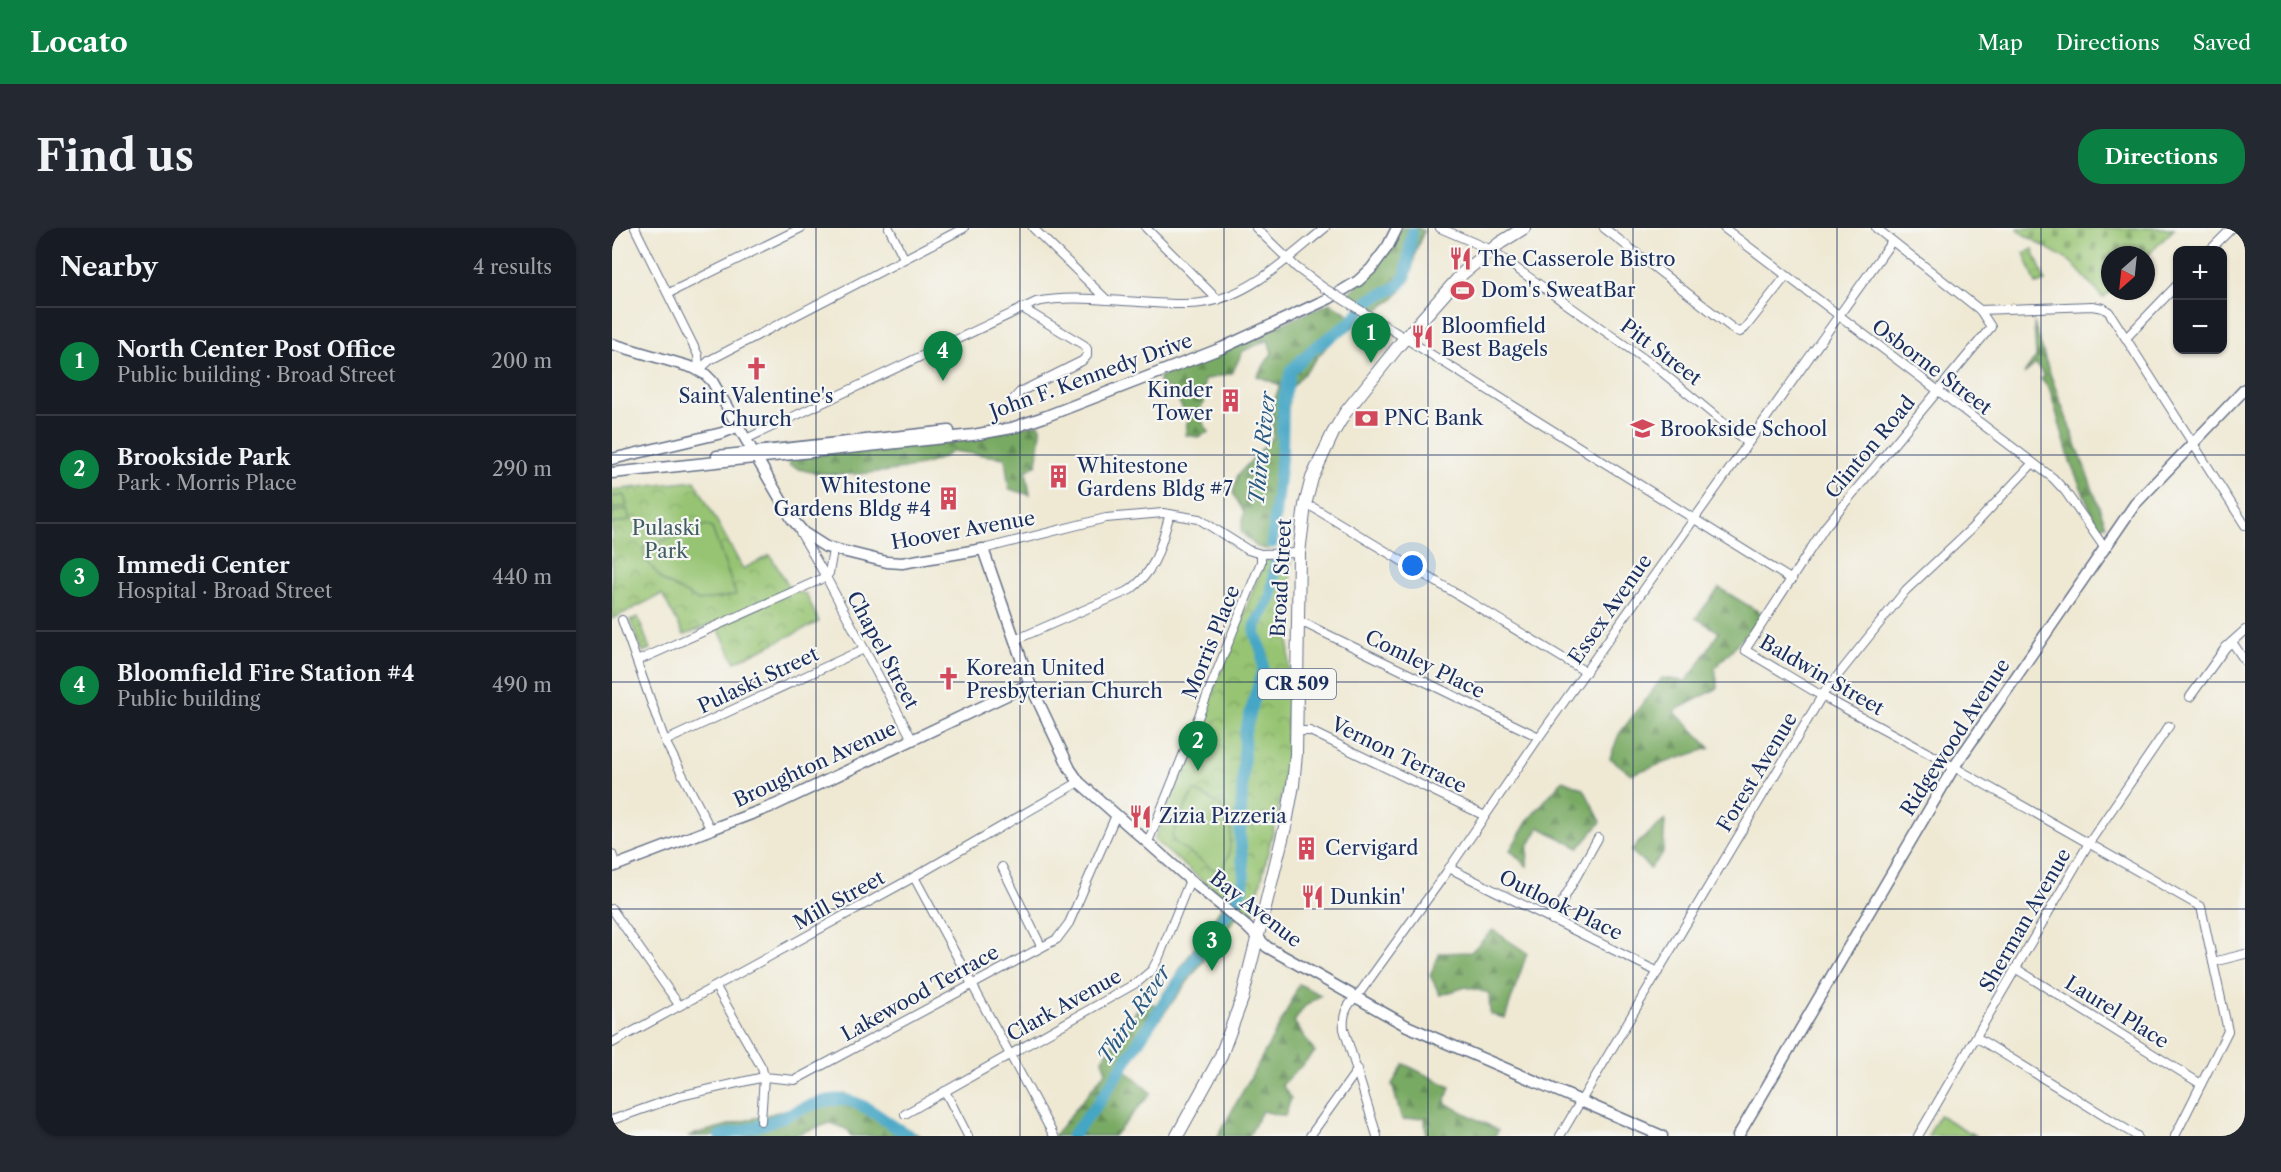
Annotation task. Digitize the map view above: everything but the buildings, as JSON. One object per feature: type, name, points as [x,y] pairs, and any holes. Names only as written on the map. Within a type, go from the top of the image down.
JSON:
[{"type":"main road","name":"Broad Street","points":[[1178,1136],[1227,1043],[1242,999],[1288,813],[1296,770],[1299,552],[1305,506],[1312,478],[1345,413],[1405,338],[1451,284],[1491,250],[1524,228]]},
{"type":"street","points":[[635,228],[698,355],[699,369]]},
{"type":"street","points":[[669,293],[801,228]]},
{"type":"street","points":[[889,228],[904,258]]},
{"type":"street","points":[[699,369],[710,360],[964,228]]},
{"type":"street","points":[[1033,228],[1107,300]]},
{"type":"street","points":[[1146,228],[1218,300]]},
{"type":"street","points":[[1256,228],[1306,276],[1324,288],[1792,580]]},
{"type":"street","points":[[746,439],[1022,308],[1048,299],[1185,304],[1218,300],[1236,293],[1287,259],[1325,228]]},
{"type":"street","name":"John F. Kennedy Drive","points":[[612,473],[992,426],[1026,417],[1219,342],[1327,292],[1354,276],[1366,265],[1383,243],[1390,228]]},
{"type":"street","name":"John F. Kennedy Drive","points":[[612,467],[973,435],[1029,423],[1222,348],[1346,289],[1371,270],[1388,246],[1397,228]]},
{"type":"street","name":"Pitt Street","points":[[1440,228],[1491,250],[1658,368],[1748,444]]},
{"type":"street","points":[[1604,228],[1736,331],[1740,332],[1745,328],[1786,276]]},
{"type":"street","name":"Osborne Street","points":[[1724,228],[2032,463],[2065,491],[2106,544]]},
{"type":"street","points":[[1876,228],[1980,309],[2092,306],[2109,312],[2245,525]]},
{"type":"street","points":[[2214,246],[2232,228]]},
{"type":"street","name":"Essex Avenue","points":[[1377,1136],[1343,1023],[1347,1006],[1449,868],[1693,519],[1892,241]]},
{"type":"street","points":[[2127,337],[2173,289]]},
{"type":"street","points":[[1011,402],[1020,392],[1082,361],[1087,356],[1084,345],[1022,308]]},
{"type":"street","name":"Clinton Road","points":[[1792,580],[1825,527],[1990,327],[1980,309]]},
{"type":"street","points":[[612,344],[699,369]]},
{"type":"street","name":"Hoover Avenue","points":[[699,369],[712,381],[792,519],[812,539],[833,550],[894,563],[983,549],[1106,518],[1170,514],[1199,519],[1248,550],[1261,554],[1299,552]]},
{"type":"street","name":"Ridgewood Avenue","points":[[1738,1136],[1954,767],[2128,513],[2245,389]]},
{"type":"street","points":[[612,459],[722,433],[739,426]]},
{"type":"street","name":"Forest Avenue","points":[[1560,1136],[1822,696],[1906,590],[1978,522],[2032,463]]},
{"type":"street","points":[[1305,506],[1314,508],[1586,672]]},
{"type":"street","points":[[1015,640],[1139,584],[1155,564],[1170,514]]},
{"type":"street","name":"Chapel Street","points":[[792,519],[826,577],[912,739]]},
{"type":"street","name":"Bay Avenue","points":[[983,549],[1030,684],[1065,760],[1079,782],[1190,880],[1278,954],[1355,997],[1429,1037],[1662,1136]]},
{"type":"street","points":[[637,661],[826,577],[829,573],[833,550]]},
{"type":"street","name":"Morris Place","points":[[1148,842],[1261,562],[1261,554]]},
{"type":"street","name":"Baldwin Street","points":[[1792,580],[1744,650],[2201,908],[2229,1031],[2175,1136]]},
{"type":"street","points":[[622,620],[665,741],[711,830]]},
{"type":"street","name":"Comley Place","points":[[1297,623],[1306,624],[1539,737]]},
{"type":"street","points":[[2190,698],[2220,655],[2245,630]]},
{"type":"street","points":[[2232,642],[2245,661]]},
{"type":"street","name":"Pulaski Street","points":[[665,741],[864,649]]},
{"type":"street","name":"Broughton Avenue","points":[[614,867],[775,805],[1030,684]]},
{"type":"street","name":"Sherman Avenue","points":[[1918,1136],[2089,843],[2169,726]]},
{"type":"street","name":"Vernon Terrace","points":[[1297,731],[1310,731],[1485,816]]},
{"type":"street","name":"Mill Street","points":[[612,1043],[914,877],[1079,782]]},
{"type":"street","name":"Lakewood Terrace","points":[[612,1120],[680,1096],[764,1077],[795,1080],[1057,939],[1069,923],[1116,815]]},
{"type":"street","points":[[1552,920],[1598,838]]},
{"type":"street","points":[[612,854],[614,867]]},
{"type":"street","points":[[1002,867],[1041,946]]},
{"type":"street","name":"Outlook Place","points":[[1449,868],[1658,972]]},
{"type":"street","points":[[914,877],[1054,1136]]},
{"type":"street","name":"Clark Avenue","points":[[905,1114],[1138,982],[1152,970],[1159,957],[1190,880]]},
{"type":"street","points":[[612,909],[679,1005]]},
{"type":"street","points":[[2213,962],[2245,954]]},
{"type":"street","name":"Laurel Place","points":[[2015,968],[2201,1084]]},
{"type":"street","points":[[716,987],[762,1068],[764,1077],[761,1121]]},
{"type":"street","points":[[1976,1038],[2137,1136]]},
{"type":"street","points":[[1311,1136],[1358,1069]]},
{"type":"street","points":[[945,1092],[968,1136]]},
{"type":"green space","points":[[1401,228],[1418,228],[1424,231],[1416,250],[1410,279],[1393,300],[1375,311],[1349,293],[1380,263]]},
{"type":"green space","points":[[2017,228],[2175,228],[2155,248],[2155,246],[2101,246],[2101,296],[2071,262],[2018,231]]},
{"type":"green space","points":[[2033,249],[2045,281],[2036,284],[2024,253]]},
{"type":"green space","points":[[1330,303],[1357,319],[1327,346],[1290,390],[1276,538],[1268,550],[1257,547],[1241,532],[1244,512],[1233,493],[1238,475],[1273,437],[1272,407],[1280,385],[1257,376],[1272,353],[1268,340],[1243,351],[1232,373],[1204,380],[1204,403],[1197,413],[1209,432],[1198,437],[1185,435],[1188,419],[1176,396],[1159,382],[1159,377]]},
{"type":"green space","points":[[2034,323],[2048,368],[2106,525],[2098,528],[2070,461],[2050,390],[2041,379],[2044,376],[2036,364],[2024,374],[2036,357]]},
{"type":"green space","points":[[1039,424],[1041,431],[1037,464],[1026,471],[1030,495],[1009,489],[1005,458],[952,451],[925,464],[906,469],[844,474],[804,470],[790,466],[788,459]]},
{"type":"green space","name":"Pulaski Park","points":[[695,481],[743,569],[770,555],[791,590],[806,594],[819,622],[735,662],[715,623],[684,635],[662,594],[612,619],[612,490]]},
{"type":"green space","points":[[624,495],[627,506],[612,509],[612,497]]},
{"type":"green space","points":[[627,509],[630,520],[612,524],[612,513]]},
{"type":"green space","points":[[706,525],[712,528],[736,595],[699,601],[663,581],[645,559],[643,548]]},
{"type":"green space","points":[[1291,559],[1286,777],[1253,915],[1240,912],[1154,840],[1265,560]]},
{"type":"green space","points":[[1719,588],[1764,615],[1715,668],[1718,688],[1674,711],[1710,748],[1631,774],[1610,758],[1619,734],[1662,678],[1686,681],[1697,667],[1719,632],[1696,618]]},
{"type":"green space","points":[[638,617],[650,649],[643,652],[630,620]]},
{"type":"green space","points":[[1563,780],[1584,789],[1601,822],[1579,848],[1539,827],[1528,846],[1527,866],[1510,850],[1529,819]]},
{"type":"green space","points":[[1194,790],[1220,805],[1231,830],[1229,855],[1219,873],[1174,842],[1172,835]]},
{"type":"green space","points":[[1665,820],[1663,853],[1650,868],[1631,851]]},
{"type":"green space","points":[[1226,900],[1240,912],[1123,1068],[1151,1093],[1114,1136],[1054,1136],[1106,1071],[1102,1059],[1143,1001],[1156,1005]]},
{"type":"green space","points":[[1493,930],[1527,953],[1505,1018],[1490,1014],[1489,993],[1466,987],[1440,995],[1430,975],[1440,953],[1471,952]]},
{"type":"green space","points":[[1299,984],[1321,995],[1304,1007],[1294,1022],[1315,1052],[1282,1085],[1291,1098],[1285,1116],[1262,1111],[1249,1136],[1218,1136],[1284,1017]]},
{"type":"green space","points":[[1404,1064],[1450,1087],[1445,1103],[1498,1130],[1495,1136],[1426,1136],[1425,1117],[1402,1120],[1392,1084]]},
{"type":"green space","points":[[845,1094],[920,1136],[850,1136],[848,1130],[831,1123],[791,1136],[688,1136]]},
{"type":"green space","points":[[1939,1115],[1976,1136],[1928,1136]]},
{"type":"waterway","name":"Third River","points":[[1272,543],[1282,449],[1283,404],[1291,370],[1313,349],[1350,323],[1369,300],[1401,283],[1406,274],[1412,233]]},
{"type":"waterway","name":"Third River","points":[[1072,1136],[1099,1102],[1163,1004],[1236,900],[1243,886],[1240,836],[1245,732],[1263,669],[1262,652],[1255,633],[1256,624],[1271,597],[1275,565]]},
{"type":"waterway","name":"Third River","points":[[720,1136],[764,1124],[817,1103],[836,1100],[854,1102],[910,1136]]},
{"type":"place","name":"The Casserole Bistro","points":[[1460,259]]},
{"type":"place","name":"Dom's SweatBar","points":[[1463,290]]},
{"type":"place","name":"Bloomfield Best Bagels","points":[[1423,337]]},
{"type":"place","name":"North Center Post Office","points":[[1371,363]]},
{"type":"place","name":"Saint Valentine's Church","points":[[756,368]]},
{"type":"place","name":"Bloomfield Fire Station #4","points":[[943,381]]},
{"type":"place","name":"Kinder Tower","points":[[1231,401]]},
{"type":"place","name":"PNC Bank","points":[[1366,418]]},
{"type":"place","name":"Brookside School","points":[[1642,429]]},
{"type":"place","name":"Whitestone Gardens Bldg #7","points":[[1059,477]]},
{"type":"place","name":"Whitestone Gardens Bldg #4","points":[[949,498]]},
{"type":"place","name":"Korean United Presbyterian Church","points":[[948,679]]},
{"type":"place","name":"Brookside Park","points":[[1198,771]]},
{"type":"place","name":"Zizia Pizzeria","points":[[1141,816]]},
{"type":"place","name":"Cervigard","points":[[1307,848]]},
{"type":"place","name":"Dunkin'","points":[[1312,897]]},
{"type":"place","name":"Immedi Center","points":[[1212,971]]}]
